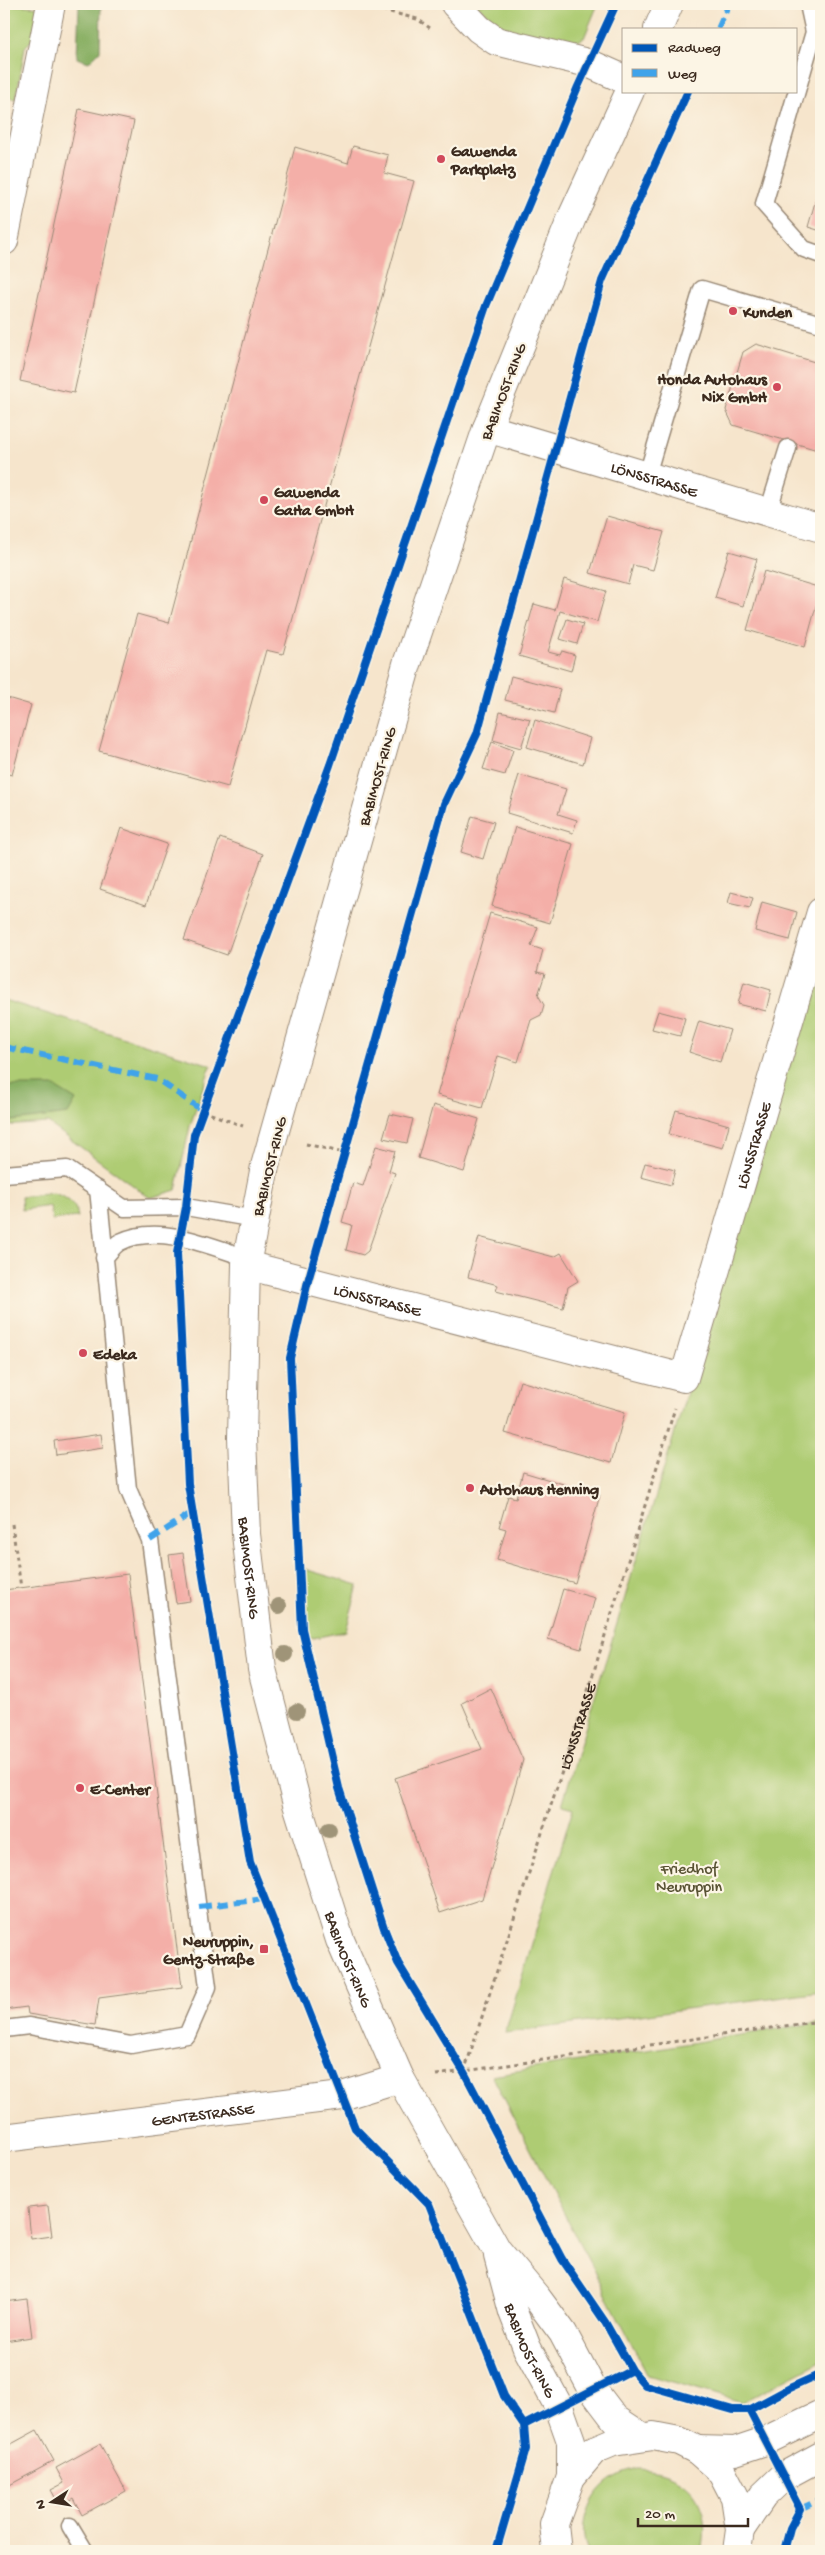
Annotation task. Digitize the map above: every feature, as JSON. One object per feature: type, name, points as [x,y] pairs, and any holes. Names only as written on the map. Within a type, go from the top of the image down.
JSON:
[{"type":"main road","points":[[4,240],[51,4]]},
{"type":"main road","points":[[455,4],[479,30],[496,41],[588,63],[622,78]]},
{"type":"main road","points":[[658,28],[669,4]]},
{"type":"main road","name":"BABIMOST-RING","points":[[630,92],[574,215],[487,428],[407,664],[265,1166],[247,1262],[242,1438],[246,1534],[262,1669],[297,1804],[340,1940],[400,2078],[497,2250],[563,2333],[593,2390],[615,2419],[642,2437]]},
{"type":"main road","name":"LÖNSSTRASSE","points":[[487,428],[821,528]]},
{"type":"main road","name":"LÖNSSTRASSE","points":[[247,1262],[684,1378],[821,912]]},
{"type":"main road","name":"GENTZSTRASSE","points":[[4,2138],[342,2096],[400,2078]]},
{"type":"main road","name":"BABIMOST-RING","points":[[497,2250],[516,2321],[527,2348],[559,2407],[571,2441],[571,2477]]},
{"type":"main road","points":[[697,2450],[735,2450],[766,2441],[821,2414]]},
{"type":"main road","points":[[538,2551],[554,2524],[571,2477],[594,2450],[613,2442],[653,2436],[679,2440],[697,2450],[722,2472],[736,2497],[738,2541]]},
{"type":"main road","points":[[738,2541],[763,2496],[784,2476],[821,2456]]},
{"type":"main road","points":[[554,2524],[557,2551]]},
{"type":"lane","points":[[798,87],[814,32],[808,4]]},
{"type":"lane","points":[[797,92],[764,204],[804,249],[821,255]]},
{"type":"lane","points":[[647,476],[702,289],[821,324]]},
{"type":"lane","points":[[768,512],[788,448]]},
{"type":"lane","points":[[4,1174],[67,1169],[124,1208],[186,1207],[255,1219]]},
{"type":"lane","points":[[4,2029],[29,2026],[131,2045],[187,2035],[208,1987],[150,1540],[128,1489],[98,1190]]},
{"type":"lane","points":[[104,1258],[119,1242],[138,1237],[179,1236],[247,1262]]},
{"type":"lane","points":[[70,2526],[84,2551]]},
{"type":"path","points":[[12,1524],[21,1588]]},
{"type":"path","points":[[400,2078],[464,2072],[821,2021]]},
{"type":"green space","points":[[4,4],[40,7],[35,37],[25,47],[16,99],[4,97]]},
{"type":"green space","points":[[79,4],[101,4],[100,51],[89,62],[77,58]]},
{"type":"green space","points":[[476,4],[598,4],[584,38],[567,46],[506,31]]},
{"type":"green space","name":"Friedhof Neuruppin","points":[[821,950],[821,1991],[505,2033],[573,1808],[562,1805]]},
{"type":"green space","points":[[4,1000],[211,1065],[190,1126],[176,1190],[150,1198],[48,1123],[4,1126]]},
{"type":"green space","points":[[4,1086],[53,1086],[76,1100],[68,1114],[4,1122]]},
{"type":"green space","points":[[53,1193],[70,1201],[78,1217],[52,1220],[50,1206],[22,1210],[21,1197]]},
{"type":"green space","points":[[304,1569],[358,1585],[346,1631],[309,1639]]},
{"type":"green space","points":[[821,2022],[821,2361],[743,2402],[648,2375],[492,2075]]},
{"type":"green space","points":[[637,2469],[655,2471],[670,2476],[683,2483],[693,2492],[700,2504],[704,2517],[702,2551],[588,2551],[584,2540],[584,2529],[588,2507],[601,2488],[609,2481],[621,2474]]},
{"type":"building","points":[[79,109],[134,121],[74,393],[20,381]]},
{"type":"building","name":"Gawenda GaHa GmbH","points":[[353,146],[388,155],[384,173],[414,181],[283,654],[266,650],[228,787],[99,751],[137,614],[169,623],[295,147],[348,163]]},
{"type":"building","points":[[821,181],[821,231],[808,227]]},
{"type":"building","name":"Honda Autohaus Nix GmbH","points":[[756,344],[821,364],[821,451],[733,425],[726,410],[743,352]]},
{"type":"building","points":[[607,516],[664,532],[653,570],[633,565],[628,584],[590,573]]},
{"type":"building","points":[[729,551],[757,559],[743,606],[715,598]]},
{"type":"building","points":[[764,571],[821,588],[805,647],[747,630]]},
{"type":"building","points":[[564,579],[606,591],[597,622],[560,611],[548,652],[560,655],[562,651],[575,655],[571,671],[519,656],[534,604],[555,610]]},
{"type":"building","points":[[567,619],[583,624],[577,644],[560,639]]},
{"type":"building","points":[[511,676],[560,689],[554,713],[505,700]]},
{"type":"building","points":[[4,697],[31,705],[12,775],[4,773]]},
{"type":"building","points":[[500,712],[530,719],[521,748],[493,740]]},
{"type":"building","points":[[535,720],[590,738],[583,764],[527,747]]},
{"type":"building","points":[[492,742],[513,750],[505,775],[483,769]]},
{"type":"building","points":[[519,775],[566,789],[558,814],[577,820],[573,833],[507,813]]},
{"type":"building","points":[[472,816],[494,822],[483,859],[461,852]]},
{"type":"building","points":[[515,827],[573,844],[550,923],[492,906]]},
{"type":"building","points":[[121,828],[167,844],[146,905],[100,889]]},
{"type":"building","points":[[220,838],[263,854],[227,955],[184,940]]},
{"type":"building","points":[[731,892],[753,898],[750,908],[728,903]]},
{"type":"building","points":[[762,902],[797,912],[790,940],[755,931]]},
{"type":"building","points":[[490,913],[538,927],[531,946],[543,950],[537,972],[545,974],[538,995],[544,1005],[541,1015],[531,1020],[518,1062],[498,1056],[482,1108],[437,1095]]},
{"type":"building","points":[[744,982],[771,990],[766,1011],[738,1004]]},
{"type":"building","points":[[658,1011],[685,1018],[680,1036],[652,1029]]},
{"type":"building","points":[[699,1021],[730,1030],[720,1062],[689,1052]]},
{"type":"building","points":[[433,1105],[479,1119],[464,1172],[418,1158]]},
{"type":"building","points":[[676,1110],[729,1125],[723,1148],[669,1134]]},
{"type":"building","points":[[390,1114],[413,1119],[407,1143],[383,1138]]},
{"type":"building","points":[[376,1146],[395,1151],[389,1171],[395,1173],[368,1251],[363,1255],[346,1250],[352,1225],[342,1222],[353,1183],[363,1186]]},
{"type":"building","points":[[645,1163],[675,1170],[671,1185],[641,1177]]},
{"type":"building","points":[[479,1237],[554,1257],[561,1253],[578,1281],[568,1287],[563,1308],[496,1291],[498,1285],[468,1277]]},
{"type":"building","points":[[520,1381],[625,1412],[611,1463],[505,1433]]},
{"type":"building","points":[[101,1434],[103,1448],[56,1455],[54,1441]]},
{"type":"building","points":[[523,1472],[600,1495],[575,1583],[497,1560],[506,1529],[499,1527],[508,1496],[516,1498]]},
{"type":"building","points":[[183,1553],[190,1601],[176,1603],[169,1555]]},
{"type":"building","name":"E-Center","points":[[128,1574],[182,1987],[99,1998],[95,2025],[28,2014],[27,2007],[4,2010],[4,1590]]},
{"type":"building","points":[[563,1589],[595,1598],[581,1649],[548,1639]]},
{"type":"building","points":[[491,1688],[523,1760],[482,1899],[440,1913],[395,1778],[482,1749],[462,1703]]},
{"type":"building","points":[[48,2206],[52,2236],[31,2239],[28,2208]]},
{"type":"building","points":[[27,2299],[32,2337],[4,2341],[4,2302]]},
{"type":"building","points":[[37,2430],[54,2461],[4,2488],[4,2448]]},
{"type":"building","points":[[100,2444],[126,2491],[82,2515],[73,2498],[60,2506],[51,2490],[64,2483],[56,2468]]},
{"type":"marked path","points":[[718,28],[729,4]]},
{"type":"marked path","points":[[4,1047],[157,1079],[203,1111]]},
{"type":"marked path","points":[[150,1540],[193,1512]]},
{"type":"marked path","points":[[199,1907],[264,1899]]},
{"type":"marked path","points":[[800,2509],[821,2499]]},
{"type":"cycle path","points":[[496,2551],[526,2449],[524,2425],[504,2396],[429,2204],[355,2128],[250,1862],[188,1484],[177,1253],[186,1207],[194,1135],[330,765],[486,306],[577,89],[616,4]]},
{"type":"cycle path","points":[[688,92],[602,281],[477,734],[444,804],[308,1281],[290,1358],[302,1629],[339,1788],[384,1928],[398,1963],[464,2072],[562,2259],[605,2322],[632,2370],[645,2385],[733,2410],[749,2410],[821,2374]]},
{"type":"cycle path","points":[[524,2425],[632,2370]]},
{"type":"cycle path","points":[[749,2410],[800,2509],[790,2528],[784,2551]]},
{"type":"place","name":"Gawenda Parkplatz","points":[[441,159]]},
{"type":"place","name":"Kunden","points":[[733,311]]},
{"type":"place","name":"Honda Autohaus Nix GmbH","points":[[777,387]]},
{"type":"place","name":"Gawenda GaHa GmbH","points":[[264,500]]},
{"type":"place","name":"Edeka","points":[[83,1353]]},
{"type":"place","name":"Autohaus Henning","points":[[470,1488]]},
{"type":"place","name":"E-Center","points":[[80,1788]]},
{"type":"place","name":"Neuruppin, Gentz-Straße","points":[[264,1949]]}]
